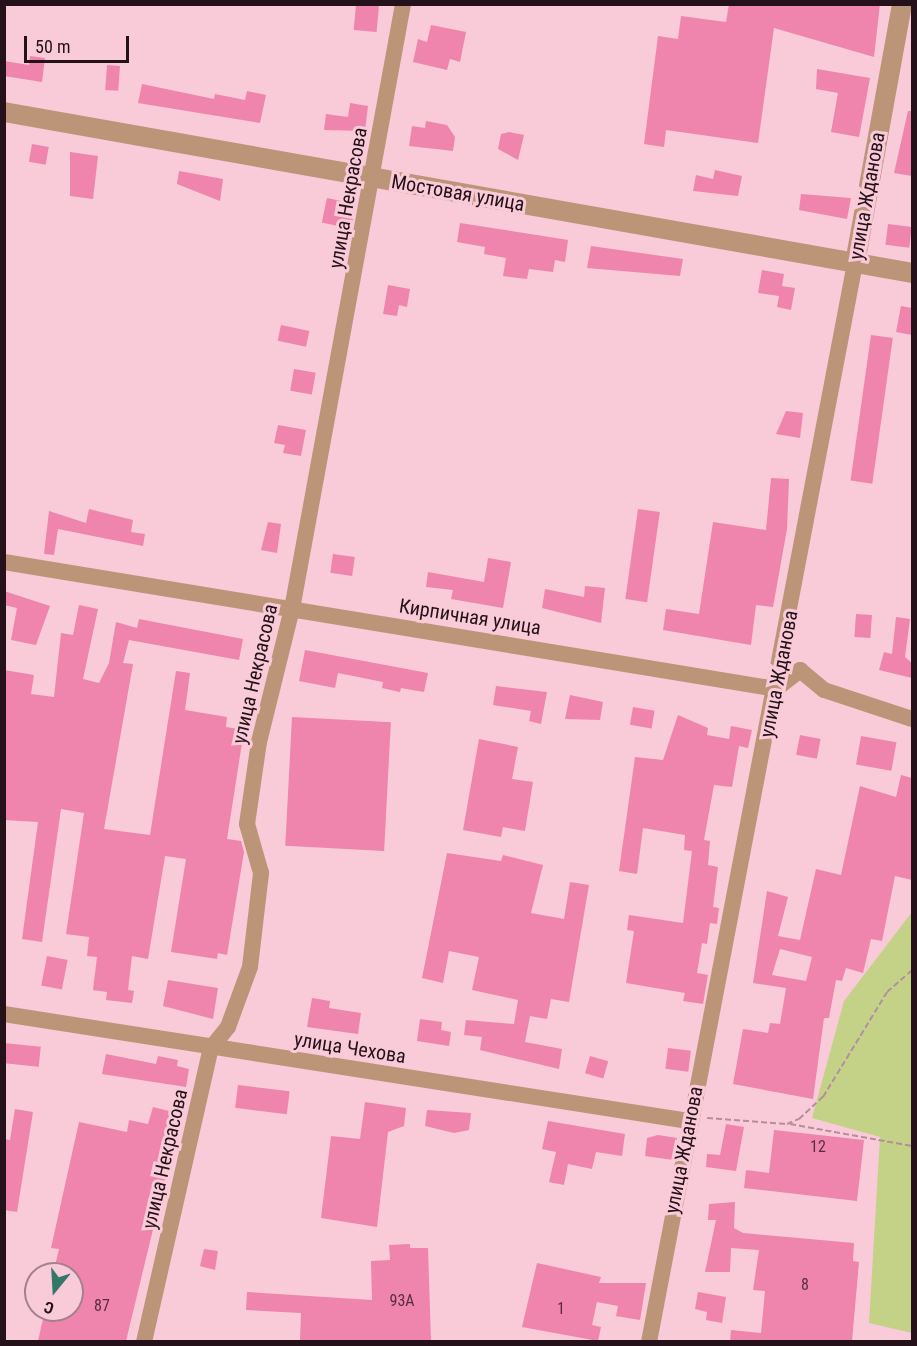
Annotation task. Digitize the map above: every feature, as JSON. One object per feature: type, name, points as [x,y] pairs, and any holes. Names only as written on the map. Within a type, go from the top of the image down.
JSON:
[{"type":"street","name":"улица Некрасова","points":[[144,1341],[211,1048],[228,1027],[250,967],[261,873],[247,824],[261,731],[292,609],[374,178],[403,4]]},
{"type":"street","name":"улица Жданова","points":[[649,1341],[690,1119],[776,689],[902,4]]},
{"type":"street","name":"Мостовая улица","points":[[4,112],[912,273]]},
{"type":"street","name":"Кирпичная улица","points":[[4,562],[776,689]]},
{"type":"street","points":[[776,689],[800,670],[824,690],[912,719]]},
{"type":"street","name":"улица Чехова","points":[[4,1014],[211,1048],[690,1119]]},
{"type":"path","points":[[787,1124],[823,1097],[887,992],[912,970]]},
{"type":"path","points":[[690,1119],[787,1124],[912,1146]]},
{"type":"green space","points":[[912,912],[912,1333],[869,1323],[880,1137],[812,1118],[844,1001]]},
{"type":"building","points":[[356,4],[379,6],[377,32],[354,30]]},
{"type":"building","points":[[729,4],[880,4],[874,57],[774,28],[758,143],[666,130],[664,147],[644,144],[658,36],[678,39],[681,16],[726,22]]},
{"type":"building","points":[[431,25],[466,32],[460,62],[450,59],[447,70],[413,62],[418,39],[427,42]]},
{"type":"building","points":[[30,56],[45,58],[42,82],[4,76],[4,61],[29,65]]},
{"type":"building","points":[[107,65],[120,66],[118,91],[105,90]]},
{"type":"building","points":[[817,69],[870,78],[859,137],[831,132],[838,93],[816,89]]},
{"type":"building","points":[[142,84],[214,99],[215,94],[245,100],[247,91],[266,95],[260,123],[138,103]]},
{"type":"building","points":[[350,103],[368,106],[365,131],[324,130],[326,114],[348,117]]},
{"type":"building","points":[[908,111],[912,111],[912,176],[894,173]]},
{"type":"building","points":[[426,121],[447,125],[455,137],[453,151],[409,146],[412,126],[425,128]]},
{"type":"building","points":[[509,132],[524,135],[518,160],[498,149],[501,134]]},
{"type":"building","points":[[32,144],[49,147],[46,165],[29,162]]},
{"type":"building","points":[[70,152],[98,156],[93,199],[70,196]]},
{"type":"building","points":[[715,170],[742,176],[738,196],[693,191],[696,175],[713,179]]},
{"type":"building","points":[[179,171],[223,179],[220,201],[177,184]]},
{"type":"building","points":[[801,194],[851,198],[847,219],[799,210]]},
{"type":"building","points":[[327,198],[356,204],[351,229],[322,222]]},
{"type":"building","points":[[460,223],[568,240],[565,262],[555,260],[553,272],[529,269],[527,279],[503,276],[506,258],[484,254],[485,247],[457,242]]},
{"type":"building","points":[[888,224],[912,227],[909,248],[885,245]]},
{"type":"building","points":[[591,246],[683,259],[680,276],[587,268]]},
{"type":"building","points":[[762,270],[784,274],[782,286],[795,288],[791,310],[777,307],[779,296],[758,293]]},
{"type":"building","points":[[388,285],[410,289],[407,307],[399,305],[397,316],[383,314]]},
{"type":"building","points":[[901,306],[912,308],[912,335],[896,332]]},
{"type":"building","points":[[281,325],[309,331],[306,347],[278,341]]},
{"type":"building","points":[[871,335],[893,338],[872,484],[851,481]]},
{"type":"building","points":[[294,369],[316,373],[312,394],[290,391]]},
{"type":"building","points":[[786,411],[803,413],[800,438],[776,434]]},
{"type":"building","points":[[278,425],[306,430],[301,456],[283,453],[285,445],[274,443]]},
{"type":"building","points":[[771,478],[789,479],[787,529],[773,607],[756,605],[751,645],[663,630],[666,609],[699,614],[713,522],[766,530]]},
{"type":"building","points":[[89,509],[133,520],[131,532],[145,534],[143,546],[58,529],[54,555],[44,554],[49,511],[86,523]]},
{"type":"building","points":[[638,509],[660,512],[647,602],[625,599]]},
{"type":"building","points":[[268,522],[281,524],[277,553],[261,550]]},
{"type":"building","points":[[333,554],[355,557],[352,576],[330,573]]},
{"type":"building","points":[[488,558],[511,562],[503,608],[451,599],[453,590],[426,587],[428,572],[484,582]]},
{"type":"building","points":[[585,586],[605,588],[601,623],[542,608],[545,589],[584,597]]},
{"type":"building","points":[[4,591],[50,606],[36,645],[11,640],[17,608],[4,605]]},
{"type":"building","points":[[79,605],[98,609],[83,679],[99,683],[109,663],[116,622],[137,628],[139,619],[243,639],[239,660],[129,640],[123,663],[133,664],[104,829],[150,835],[176,671],[190,673],[185,710],[227,717],[226,727],[244,730],[227,839],[241,841],[244,852],[227,955],[218,953],[217,959],[171,952],[186,859],[165,856],[148,959],[132,956],[128,990],[134,991],[132,1003],[106,1000],[107,992],[93,990],[97,957],[87,956],[89,937],[66,934],[84,813],[61,809],[42,942],[22,939],[38,822],[4,820],[4,670],[34,675],[31,694],[54,697],[61,633],[73,635]]},
{"type":"building","points":[[856,614],[872,615],[870,638],[854,637]]},
{"type":"building","points":[[896,617],[910,619],[905,657],[912,663],[912,678],[879,670],[884,652],[892,654]]},
{"type":"building","points":[[305,650],[428,673],[424,692],[401,688],[400,692],[382,688],[383,682],[338,673],[335,688],[299,681]]},
{"type":"building","points":[[496,686],[547,692],[541,724],[529,721],[531,711],[493,705]]},
{"type":"building","points":[[570,695],[603,702],[600,720],[565,719]]},
{"type":"building","points":[[633,707],[655,711],[652,729],[630,725]]},
{"type":"building","points":[[678,715],[708,728],[707,735],[729,739],[731,726],[752,730],[748,748],[739,746],[732,787],[714,785],[704,840],[710,841],[708,865],[718,867],[713,907],[719,908],[717,924],[710,923],[707,944],[702,943],[697,973],[708,975],[703,1004],[683,1001],[685,993],[626,983],[634,931],[627,930],[629,915],[683,923],[692,851],[684,850],[685,835],[643,828],[637,874],[619,871],[635,757],[663,760]]},
{"type":"building","points":[[292,717],[391,722],[384,851],[285,846]]},
{"type":"building","points":[[800,735],[821,739],[817,759],[796,755]]},
{"type":"building","points":[[861,736],[896,742],[891,771],[856,765]]},
{"type":"building","points":[[479,739],[518,747],[512,779],[533,782],[525,831],[503,827],[501,837],[463,830]]},
{"type":"building","points":[[901,775],[912,778],[912,880],[895,876],[882,941],[871,939],[863,973],[846,968],[842,981],[836,980],[829,1018],[824,1018],[813,1099],[733,1084],[743,1029],[768,1033],[770,1023],[780,1024],[786,988],[753,983],[767,891],[788,897],[778,936],[800,940],[816,869],[841,875],[860,786],[896,797]],"holes":[[[780,949],[812,957],[806,981],[772,975]]]},
{"type":"building","points":[[447,853],[501,861],[503,855],[543,865],[531,913],[564,919],[570,882],[589,885],[569,1002],[551,999],[547,1019],[530,1016],[525,1042],[562,1049],[559,1069],[480,1050],[482,1037],[464,1035],[466,1020],[514,1024],[518,1000],[472,990],[479,957],[449,951],[443,983],[422,978]]},
{"type":"building","points":[[47,956],[68,960],[62,989],[41,985]]},
{"type":"building","points":[[168,980],[218,988],[213,1019],[163,1006]]},
{"type":"building","points":[[312,998],[330,1001],[329,1008],[361,1013],[358,1034],[307,1027]]},
{"type":"building","points":[[420,1019],[442,1022],[441,1030],[451,1032],[449,1046],[417,1041]]},
{"type":"building","points":[[4,1043],[41,1047],[39,1067],[4,1063]]},
{"type":"building","points":[[668,1048],[691,1051],[688,1072],[665,1069]]},
{"type":"building","points":[[106,1054],[156,1064],[158,1056],[178,1060],[177,1066],[189,1069],[186,1087],[102,1074]]},
{"type":"building","points":[[590,1056],[608,1061],[603,1079],[585,1073]]},
{"type":"building","points":[[238,1085],[290,1091],[287,1114],[235,1108]]},
{"type":"building","points":[[365,1102],[406,1108],[404,1126],[388,1132],[377,1227],[321,1218],[331,1136],[360,1139]]},
{"type":"building","points":[[153,1107],[177,1113],[178,1126],[126,1341],[38,1341],[42,1322],[84,1322],[84,1262],[56,1262],[59,1249],[51,1248],[79,1122],[127,1132],[129,1120],[148,1124]]},
{"type":"building","points":[[15,1109],[33,1112],[17,1212],[4,1210],[4,1139],[10,1140]]},
{"type":"building","points":[[427,1110],[471,1113],[469,1130],[454,1133],[425,1126]]},
{"type":"building","points":[[548,1121],[625,1134],[622,1156],[596,1152],[592,1169],[568,1164],[564,1185],[549,1182],[556,1152],[542,1149]]},
{"type":"building","points":[[726,1124],[744,1127],[736,1171],[706,1167],[707,1154],[720,1155]]},
{"type":"building","points":[[774,1130],[864,1140],[857,1201],[744,1188],[746,1170],[769,1173]]},
{"type":"building","points":[[658,1135],[677,1138],[673,1160],[645,1156],[647,1138]]},
{"type":"building","points":[[735,1202],[734,1228],[743,1233],[854,1243],[853,1261],[859,1262],[852,1341],[730,1341],[731,1330],[761,1333],[765,1291],[753,1290],[759,1250],[731,1248],[730,1272],[705,1272],[716,1220],[708,1220],[709,1204]]},
{"type":"building","points":[[410,1244],[410,1248],[428,1248],[431,1341],[300,1341],[301,1313],[246,1310],[247,1292],[372,1300],[371,1261],[390,1260],[389,1245]]},
{"type":"building","points":[[204,1249],[218,1251],[215,1270],[200,1266]]},
{"type":"building","points":[[537,1263],[601,1277],[599,1283],[646,1283],[640,1320],[616,1316],[618,1306],[597,1302],[592,1325],[601,1327],[598,1341],[522,1327]]},
{"type":"building","points":[[698,1292],[726,1297],[722,1323],[706,1320],[707,1312],[695,1309]]}]
